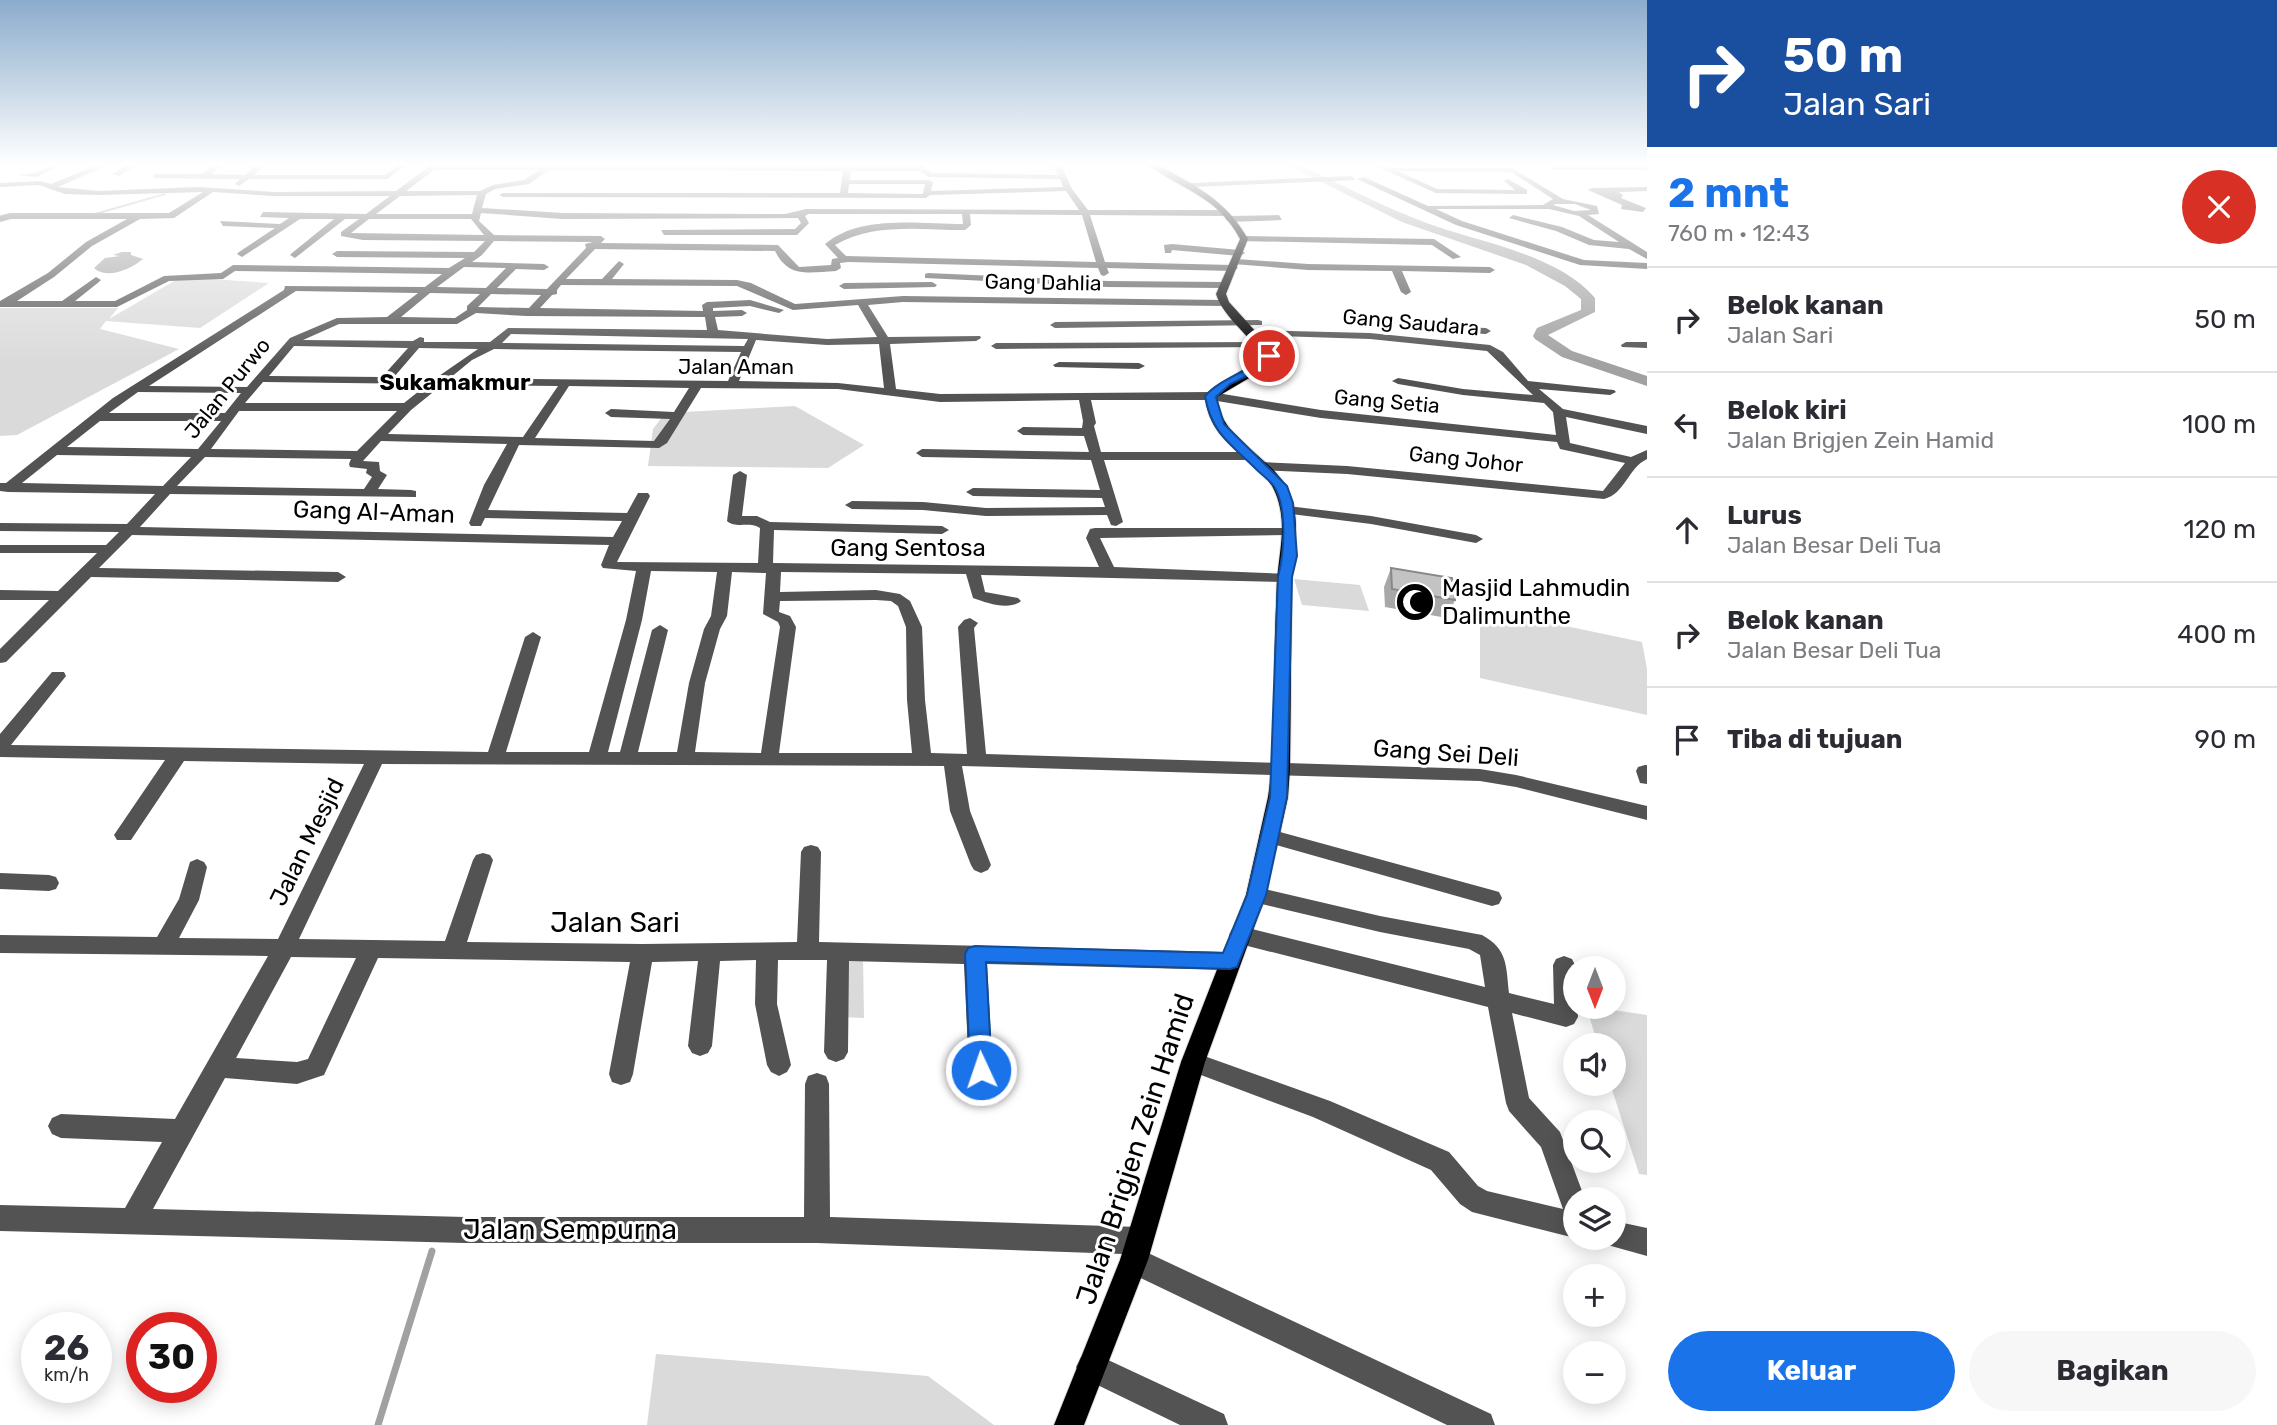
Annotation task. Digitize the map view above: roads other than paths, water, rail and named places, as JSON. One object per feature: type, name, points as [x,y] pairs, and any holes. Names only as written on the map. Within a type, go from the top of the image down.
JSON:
[{"type":"main road","points":[[1238,232],[1244,239],[1221,294],[1224,303],[1269,356],[1267,361],[1226,382],[1211,396],[1214,416],[1219,426],[1281,486],[1287,510]]},
{"type":"main road","name":"Jalan Brigjen Zein Hamid","points":[[1069,1425],[1137,1251],[1194,1062],[1256,895],[1278,797],[1285,577],[1290,556],[1287,510]]},
{"type":"street","points":[[3,304],[51,275],[89,244],[111,232]]},
{"type":"street","points":[[242,254],[274,232]]},
{"type":"street","points":[[295,256],[321,232]]},
{"type":"street","points":[[346,232],[344,233],[363,237],[596,246],[783,248],[783,258],[796,270],[836,268],[835,261],[844,260],[923,259],[1100,265],[1235,264],[1490,270]]},
{"type":"street","points":[[482,232],[489,241]]},
{"type":"street","points":[[664,232],[687,232]]},
{"type":"street","points":[[700,247],[704,235],[709,232]]},
{"type":"street","points":[[754,232],[797,232]]},
{"type":"street","points":[[844,286],[852,273],[829,242],[866,232]]},
{"type":"street","points":[[896,232],[925,237],[946,232]]},
{"type":"street","points":[[1091,232],[1115,302]]},
{"type":"street","points":[[1485,232],[1587,264],[1647,265]]},
{"type":"street","points":[[1565,232],[1592,243],[1630,246]]},
{"type":"street","points":[[1607,232],[1646,253]]},
{"type":"street","points":[[1616,232],[1646,253]]},
{"type":"street","points":[[3,489],[138,388],[291,288],[313,269],[363,237]]},
{"type":"street","points":[[363,254],[387,237]]},
{"type":"street","points":[[923,259],[925,237]]},
{"type":"street","points":[[1244,239],[1434,242],[1455,257]]},
{"type":"street","points":[[389,320],[432,289],[451,271],[476,255],[489,241]]},
{"type":"street","points":[[368,494],[380,475],[373,473],[374,465],[355,464],[360,455],[407,407],[468,358],[494,345],[561,282],[586,251],[596,246]]},
{"type":"street","points":[[1168,251],[1168,247],[1175,247],[1266,275]]},
{"type":"street","points":[[337,254],[476,255]]},
{"type":"street","points":[[462,264],[544,267]]},
{"type":"street","points":[[605,282],[619,264]]},
{"type":"street","points":[[474,310],[471,308],[514,266]]},
{"type":"street","points":[[3,304],[117,304],[165,279],[223,276],[233,268],[451,271]]},
{"type":"street","points":[[1396,269],[1406,292]]},
{"type":"street","points":[[63,305],[96,280]]},
{"type":"street","points":[[844,286],[930,280],[1224,285]]},
{"type":"street","points":[[561,282],[741,283],[793,307]]},
{"type":"street","points":[[844,286],[858,301],[884,340],[890,391]]},
{"type":"street","points":[[291,288],[642,292]]},
{"type":"street","name":"Gang Dahlia","points":[[709,314],[707,305],[711,303],[750,303],[780,310],[858,301],[935,299],[1224,303]]},
{"type":"street","points":[[0,317],[19,304]]},
{"type":"street","points":[[386,380],[426,335],[449,328],[474,310],[743,313]]},
{"type":"street","points":[[709,314],[713,333]]},
{"type":"street","name":"Jalan Purwo","points":[[0,659],[130,530],[202,452],[249,390],[290,343],[330,322],[457,321]]},
{"type":"street","points":[[1055,325],[1241,323],[1486,331]]},
{"type":"street","points":[[1059,365],[1143,381],[1125,324]]},
{"type":"street","points":[[508,331],[713,333],[752,343]]},
{"type":"street","name":"Gang Saudara","points":[[1251,333],[1370,336],[1479,345],[1499,354],[1525,384],[1548,400],[1559,412]]},
{"type":"street","points":[[290,343],[494,345],[976,338]]},
{"type":"street","points":[[732,385],[752,343]]},
{"type":"street","points":[[996,346],[1262,345]]},
{"type":"street","points":[[1626,345],[1647,345]]},
{"type":"street","name":"Jalan Aman","points":[[260,379],[838,386],[940,398],[1083,397],[1143,381],[1211,396]]},
{"type":"street","points":[[1398,381],[1475,393],[1548,400]]},
{"type":"street","points":[[469,538],[491,485],[565,384]]},
{"type":"street","points":[[1525,384],[1611,392]]},
{"type":"street","points":[[377,437],[655,445],[661,443],[696,386]]},
{"type":"street","points":[[138,388],[249,390]]},
{"type":"street","name":"Gang Setia","points":[[1211,396],[1321,414],[1561,439],[1563,446],[1569,448],[1641,459]]},
{"type":"street","points":[[1083,397],[1091,417],[1088,428],[1118,531]]},
{"type":"street","points":[[97,417],[407,407]]},
{"type":"street","points":[[1561,439],[1559,412],[1647,430]]},
{"type":"street","points":[[611,413],[677,416]]},
{"type":"street","points":[[1039,419],[1049,425],[1088,428]]},
{"type":"street","points":[[1023,431],[1088,428]]},
{"type":"street","points":[[54,451],[360,455]]},
{"type":"street","points":[[922,453],[1096,457],[1249,456]]},
{"type":"street","name":"Gang Johor","points":[[1261,466],[1308,466],[1444,477],[1604,495],[1609,494],[1641,459]]},
{"type":"street","points":[[740,475],[734,521],[757,520],[767,526],[942,530]]},
{"type":"street","points":[[3,489],[411,494]]},
{"type":"street","points":[[973,492],[1109,494]]},
{"type":"street","name":"Gang Sentosa","points":[[643,496],[608,565],[644,568],[1285,577]]},
{"type":"street","points":[[852,505],[923,506],[978,512],[1113,511]]},
{"type":"street","points":[[1287,510],[1383,522],[1476,538]]},
{"type":"street","points":[[481,514],[632,517]]},
{"type":"street","points":[[767,526],[771,614],[784,618],[788,627],[769,757]]},
{"type":"street","name":"Gang Al-Aman","points":[[0,527],[618,541]]},
{"type":"street","points":[[1109,573],[1093,533],[1288,531]]},
{"type":"street","points":[[0,549],[110,549]]},
{"type":"street","points":[[597,758],[634,620],[644,568]]},
{"type":"street","points":[[685,757],[697,683],[712,629],[719,616],[725,568]]},
{"type":"street","points":[[973,571],[978,595],[992,600],[1013,601]]},
{"type":"street","points":[[86,572],[338,577]]},
{"type":"street","points":[[0,595],[62,596]]},
{"type":"street","points":[[771,597],[876,596],[895,597],[905,604],[913,620],[916,700],[922,759]]},
{"type":"street","points":[[970,623],[966,624],[966,627],[973,680],[972,714],[977,761]]},
{"type":"street","points":[[628,757],[660,630]]},
{"type":"street","points":[[495,758],[533,636]]},
{"type":"street","points":[[0,746],[58,676]]},
{"type":"street","name":"Gang Sei Deli","points":[[0,751],[376,758],[922,759],[1480,775],[1542,786],[1647,813]]},
{"type":"street","points":[[124,835],[178,755]]},
{"type":"street","name":"Jalan Mesjid","points":[[131,1221],[284,949],[376,758]]},
{"type":"street","points":[[952,760],[960,811],[981,865]]},
{"type":"street","points":[[1269,836],[1492,898]]},
{"type":"street","points":[[808,951],[811,852]]},
{"type":"street","points":[[453,950],[483,860]]},
{"type":"street","points":[[164,945],[190,900],[197,867]]},
{"type":"street","points":[[0,881],[49,883]]},
{"type":"street","points":[[1256,895],[1380,923],[1474,940],[1484,945],[1492,954],[1518,1103],[1551,1140],[1568,1187]]},
{"type":"street","points":[[1240,935],[1563,1016]]},
{"type":"street","name":"Jalan Sari","points":[[0,944],[643,953],[808,951],[1230,961]]},
{"type":"street","points":[[217,1067],[297,1073],[316,1068],[371,950]]},
{"type":"street","points":[[700,1046],[710,952]]},
{"type":"street","points":[[767,952],[766,1004],[779,1065]]},
{"type":"street","points":[[836,1052],[838,952]]},
{"type":"street","points":[[621,1074],[643,953]]},
{"type":"street","points":[[975,954],[982,1094]]},
{"type":"street","points":[[1194,1062],[1321,1109],[1440,1161],[1463,1188],[1481,1203],[1563,1222]]},
{"type":"street","points":[[817,1084],[817,1230]]},
{"type":"street","points":[[61,1126],[181,1131]]},
{"type":"street","name":"Jalan Sempurna","points":[[0,1218],[465,1230],[817,1230],[1137,1251]]},
{"type":"street","points":[[1626,1237],[1647,1242]]},
{"type":"street","points":[[1137,1251],[1480,1425]]},
{"type":"street","points":[[1091,1367],[1213,1425]]},
{"type":"waterway","points":[[1438,232],[1530,262],[1570,283],[1588,298],[1588,312],[1542,331],[1540,336],[1567,354],[1647,381]]},
{"type":"waterway","points":[[378,1425],[432,1251]]},
{"type":"place","name":"Masjid Lahmudin Dalimunthe","points":[[1415,602]]},
{"type":"district","name":"Sukamakmur","points":[[455,382]]}]
